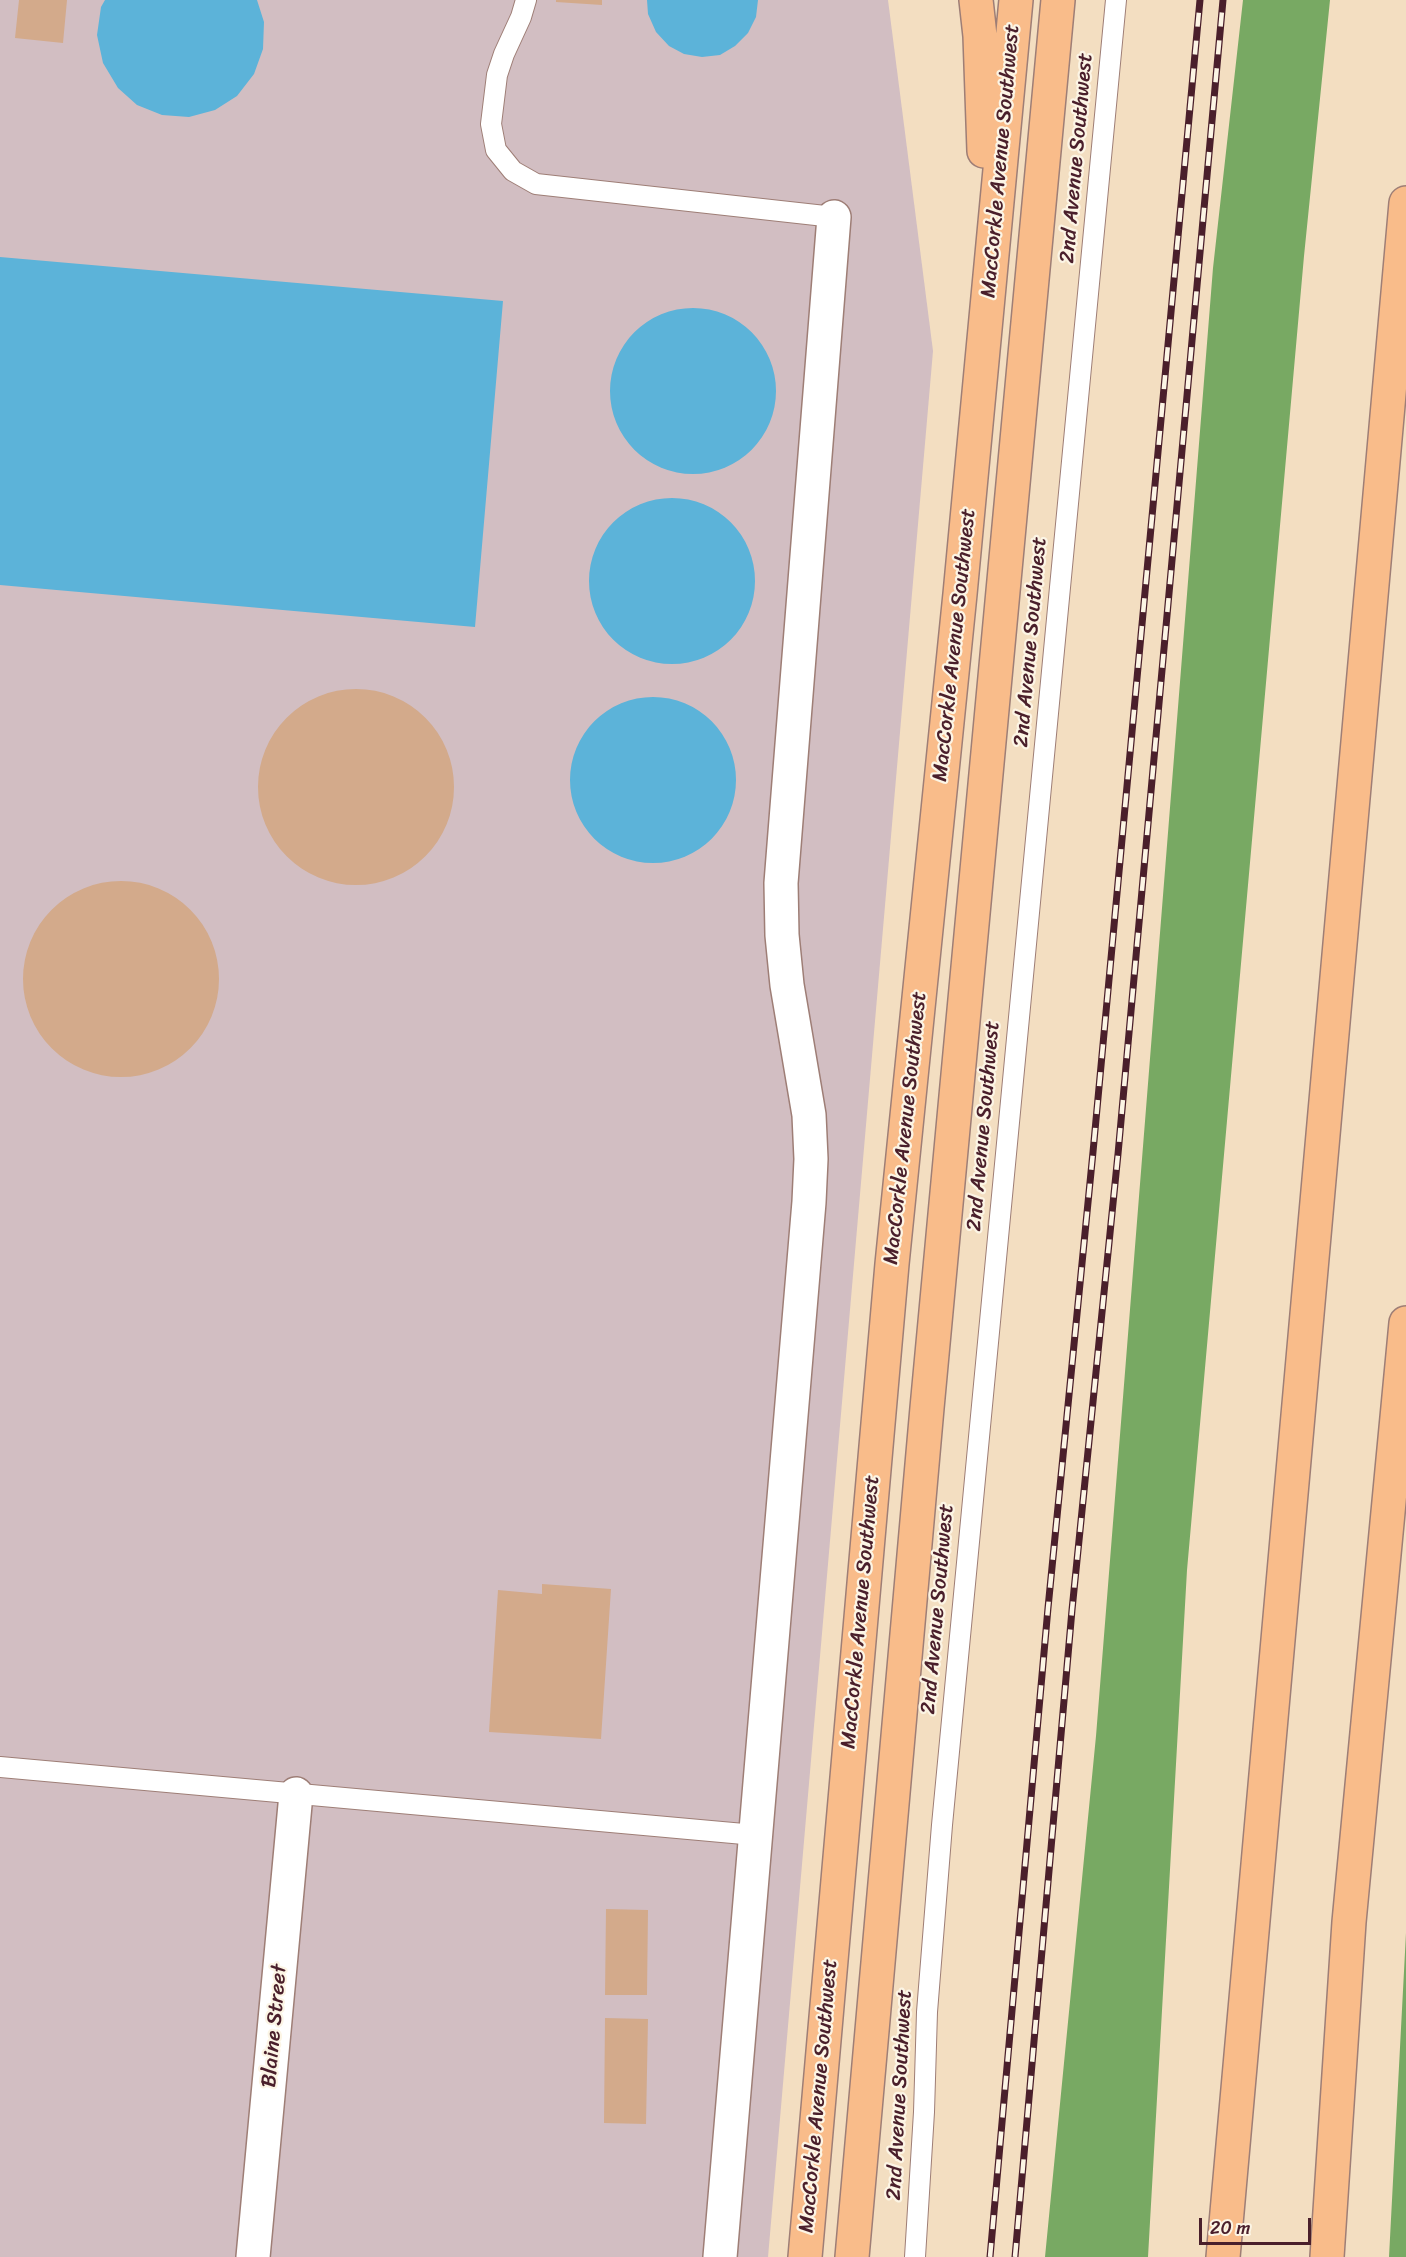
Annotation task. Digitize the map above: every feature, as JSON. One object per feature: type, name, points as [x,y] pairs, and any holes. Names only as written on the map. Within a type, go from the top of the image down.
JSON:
[{"type":"main road","points":[[976,0],[980,36],[989,279]]},
{"type":"main road","name":"MacCorkle Avenue Southwest","points":[[805,2257],[892,1264],[960,594],[1016,0]]},
{"type":"main road","name":"MacCorkle Avenue Southwest","points":[[852,2257],[929,1384],[1058,0]]},
{"type":"main road","points":[[1223,2257],[1406,203]]},
{"type":"main road","points":[[1327,2257],[1349,1922],[1406,1323]]},
{"type":"street","points":[[720,2257],[811,1159],[803,1075],[787,985],[782,934],[781,883],[834,217]]},
{"type":"street","name":"Blaine Street","points":[[253,2257],[296,1794]]},
{"type":"lane","points":[[526,0],[497,75],[491,124],[496,150],[513,171],[536,183],[834,217]]},
{"type":"lane","name":"2nd Avenue Southwest","points":[[915,2257],[924,2112],[927,2012],[938,1860],[1116,0]]},
{"type":"lane","points":[[0,1767],[756,1835]]},
{"type":"shaded area","points":[[0,0],[888,0],[933,351],[768,2257],[0,2257]]},
{"type":"green space","points":[[1243,0],[1330,0],[1304,256],[1187,1570],[1148,2257],[1045,2257],[1096,1736],[1213,268]]},
{"type":"green space","points":[[1406,1933],[1406,2257],[1389,2257]]},
{"type":"water","points":[[105,0],[257,0],[264,22],[263,49],[254,74],[237,96],[215,110],[189,117],[162,115],[137,105],[118,88],[103,63],[97,35],[101,7]]},
{"type":"water","points":[[647,0],[758,0],[756,17],[748,33],[735,46],[720,55],[702,57],[684,54],[669,46],[656,32],[648,14]]},
{"type":"water","points":[[0,257],[503,301],[475,627],[0,585]]},
{"type":"water","points":[[693,308],[725,314],[752,332],[770,359],[776,391],[770,423],[752,450],[725,468],[693,474],[661,468],[634,450],[616,423],[610,391],[616,359],[634,332],[661,314]]},
{"type":"water","points":[[672,498],[704,504],[731,522],[749,549],[755,581],[749,613],[731,640],[704,658],[672,664],[640,658],[613,640],[595,613],[589,581],[595,549],[613,522],[640,504]]},
{"type":"water","points":[[653,697],[685,703],[712,721],[730,748],[736,780],[730,812],[712,839],[685,857],[653,863],[621,857],[594,839],[576,812],[570,780],[576,748],[594,721],[621,703]]},
{"type":"building","points":[[19,0],[67,0],[63,43],[15,38]]},
{"type":"building","points":[[556,0],[602,0],[602,5],[556,2]]},
{"type":"building","points":[[356,689],[375,691],[393,697],[410,706],[425,718],[437,733],[446,750],[452,768],[454,787],[452,806],[446,824],[437,841],[425,856],[410,868],[393,877],[375,883],[356,885],[337,883],[319,877],[302,868],[287,856],[275,841],[266,824],[260,806],[258,787],[260,768],[266,750],[275,733],[287,718],[302,706],[319,697],[337,691]]},
{"type":"building","points":[[121,881],[140,883],[167,893],[183,903],[197,917],[211,942],[217,960],[219,979],[217,998],[207,1025],[197,1041],[183,1055],[158,1069],[140,1075],[121,1077],[102,1075],[75,1065],[59,1055],[45,1041],[31,1016],[25,998],[23,979],[25,960],[35,933],[45,917],[59,903],[84,889],[102,883]]},
{"type":"building","points":[[542,1584],[611,1589],[601,1739],[489,1732],[498,1590],[542,1594]]},
{"type":"building","points":[[606,1909],[648,1910],[647,1995],[605,1995]]},
{"type":"building","points":[[605,2018],[648,2019],[646,2124],[604,2123]]},
{"type":"railway","points":[[990,2257],[1048,1608],[1093,1152],[1200,0]]},
{"type":"railway","points":[[1015,2257],[1072,1610],[1118,1154],[1223,0]]}]
